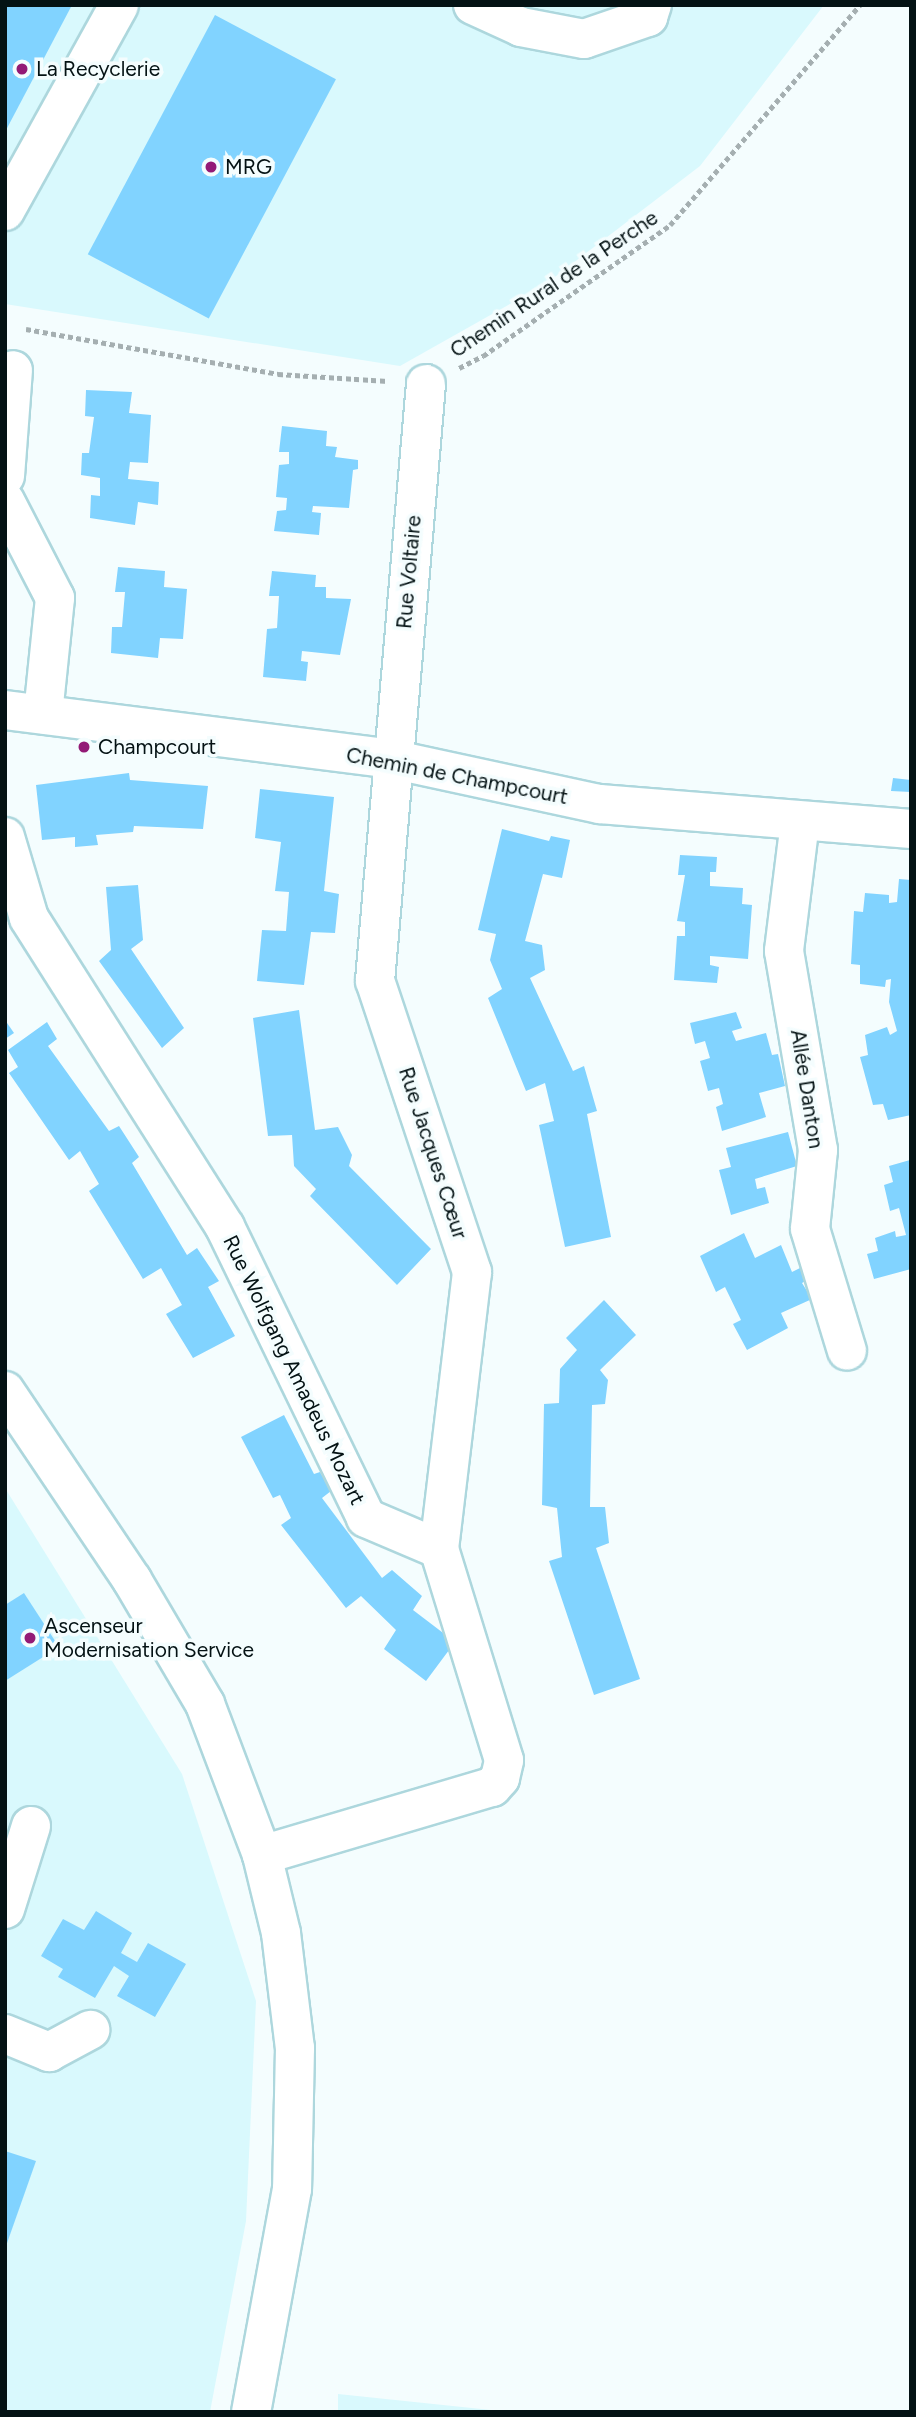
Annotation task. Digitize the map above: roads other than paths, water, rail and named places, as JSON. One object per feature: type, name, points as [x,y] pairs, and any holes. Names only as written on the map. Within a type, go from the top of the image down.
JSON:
[{"type":"street","points":[[5,211],[119,5]]},
{"type":"street","points":[[473,5],[520,27],[584,39],[648,17],[652,5]]},
{"type":"street","points":[[5,476],[13,370]]},
{"type":"street","name":"Rue Voltaire","points":[[391,759],[426,384]]},
{"type":"street","points":[[5,501],[55,598],[43,714]]},
{"type":"street","name":"Chemin de Champcourt","points":[[5,710],[391,759],[600,804],[911,829]]},
{"type":"street","name":"Rue Jacques Cœur","points":[[391,759],[375,981],[472,1272],[439,1549]]},
{"type":"street","name":"Allée Danton","points":[[800,822],[784,951],[818,1150],[810,1229],[847,1351]]},
{"type":"street","name":"Rue Wolfgang Amadeus Mozart","points":[[5,837],[29,918],[225,1227],[366,1518],[439,1549]]},
{"type":"street","points":[[5,1391],[132,1580],[205,1704],[262,1855],[281,1933],[295,2048],[292,2189],[251,2412]]},
{"type":"street","points":[[262,1855],[492,1787],[500,1778],[504,1760],[439,1549]]},
{"type":"street","points":[[5,1909],[31,1826]]},
{"type":"street","points":[[5,2034],[49,2052],[90,2030]]},
{"type":"place","name":"La Recyclerie","points":[[22,69]]},
{"type":"place","name":"MRG","points":[[211,167]]},
{"type":"place","name":"Champcourt","points":[[84,747]]},
{"type":"place","name":"Ascenseur Modernisation Service","points":[[30,1638]]}]
